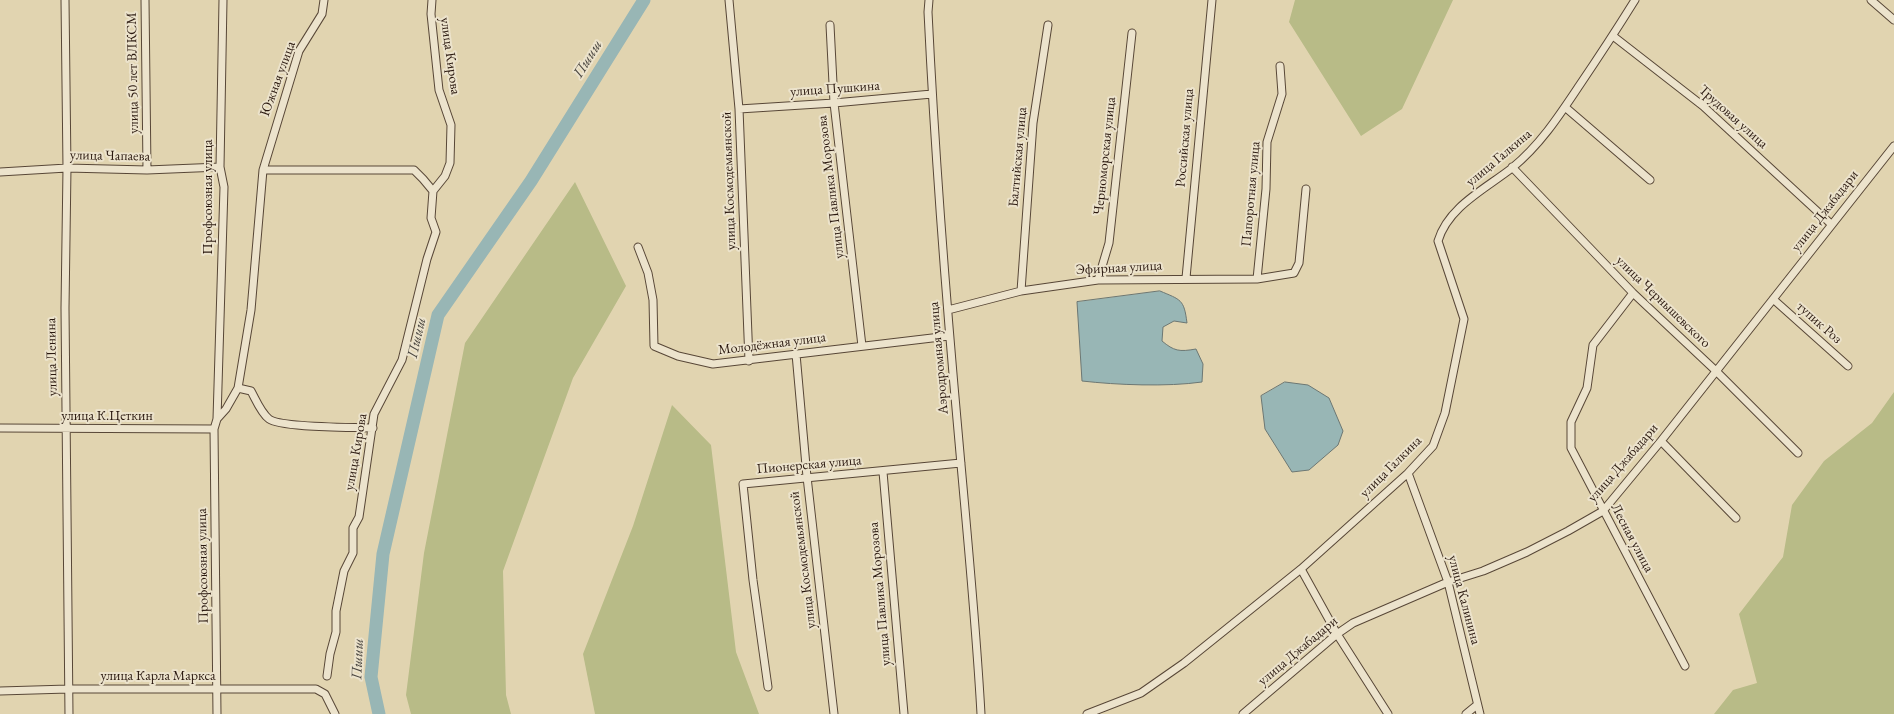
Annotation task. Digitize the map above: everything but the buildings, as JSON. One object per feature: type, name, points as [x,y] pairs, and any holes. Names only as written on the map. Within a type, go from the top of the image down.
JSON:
[{"type":"street","name":"улица Ленина","points":[[65,0],[67,168],[65,308],[69,714]]},
{"type":"street","name":"улица 50 лет ВЛКСМ","points":[[145,0],[147,170]]},
{"type":"street","name":"Профсоюзная улица","points":[[217,714],[214,429],[217,419],[224,187],[220,167],[223,0]]},
{"type":"street","name":"Южная улица","points":[[262,170],[299,51],[322,14],[324,0]]},
{"type":"street","name":"улица Кирова","points":[[327,676],[330,654],[336,632],[336,611],[344,571],[353,553],[353,528],[358,517],[374,414],[402,360],[427,258],[436,232],[431,218],[433,191],[445,176],[450,163],[451,126],[439,90],[431,14],[432,0]]},
{"type":"street","name":"улица Космодемьянской","points":[[729,0],[739,109],[749,361]]},
{"type":"street","name":"Аэродромная улица","points":[[929,0],[928,12],[932,94],[949,336],[978,643],[981,714]]},
{"type":"street","name":"Российская улица","points":[[1186,278],[1212,0]]},
{"type":"street","name":"улица Галкина","points":[[1087,714],[1141,693],[1184,663],[1301,569],[1408,473],[1433,446],[1445,413],[1464,319],[1438,241],[1441,232],[1446,222],[1458,210],[1512,167],[1548,133],[1613,36],[1635,0]]},
{"type":"street","points":[[1871,0],[1894,20]]},
{"type":"street","name":"улица Павлика Морозова","points":[[830,25],[834,103],[862,346]]},
{"type":"street","name":"Балтийская улица","points":[[1021,291],[1033,123],[1048,25]]},
{"type":"street","name":"Черноморская улица","points":[[1098,280],[1109,243],[1132,33]]},
{"type":"street","name":"Трудовая улица","points":[[1613,36],[1703,106],[1831,224]]},
{"type":"street","name":"Папоротная улица","points":[[1257,279],[1266,189],[1267,142],[1282,94],[1280,66]]},
{"type":"street","name":"улица Пушкина","points":[[739,109],[834,103],[932,94]]},
{"type":"street","points":[[1565,107],[1650,180]]},
{"type":"street","name":"улица Джабадари","points":[[1244,714],[1337,634],[1353,623],[1448,582],[1483,571],[1526,552],[1568,531],[1603,511],[1661,441],[1894,146]]},
{"type":"street","name":"улица Чапаева","points":[[0,172],[67,168],[147,170],[220,167]]},
{"type":"street","name":"улица Чернышевского","points":[[1512,167],[1633,293],[1716,371],[1798,453]]},
{"type":"street","name":"Профсоюзная улица","points":[[217,419],[226,409],[238,388],[251,310],[262,170]]},
{"type":"street","points":[[262,170],[414,170],[433,191]]},
{"type":"street","name":"Эфирная улица","points":[[948,310],[1021,291],[1098,280],[1186,278],[1257,279],[1294,273],[1299,263],[1306,190]]},
{"type":"street","name":"Молодёжная улица","points":[[638,247],[648,273],[652,294],[654,346],[678,356],[713,364],[749,361],[949,336]]},
{"type":"street","name":"Лесная улица","points":[[1633,293],[1593,345],[1587,388],[1571,422],[1570,448],[1684,666]]},
{"type":"street","name":"тупик Роз","points":[[1773,298],[1848,366]]},
{"type":"street","name":"улица Космодемьянской","points":[[796,354],[807,477],[834,714]]},
{"type":"street","points":[[238,388],[251,391],[264,414],[270,420],[302,426],[373,428]]},
{"type":"street","name":"улица К.Цеткин","points":[[0,428],[214,429]]},
{"type":"street","points":[[1661,441],[1736,518]]},
{"type":"street","name":"Пионерская улица","points":[[768,687],[753,580],[743,484],[807,477],[883,472],[961,463]]},
{"type":"street","name":"улица Павлика Морозова","points":[[883,472],[904,714]]},
{"type":"street","name":"улица Калинина","points":[[1408,473],[1448,582],[1480,714]]},
{"type":"street","points":[[1301,569],[1337,634],[1388,714]]},
{"type":"street","name":"улица Карла Маркса","points":[[0,691],[68,689],[316,689],[325,694],[334,714]]},
{"type":"street","points":[[1466,714],[1477,705]]},
{"type":"green space","points":[[1295,0],[1453,0],[1402,109],[1361,136],[1289,22]]},
{"type":"green space","points":[[575,182],[626,286],[573,378],[503,571],[506,695],[511,714],[411,714],[406,695],[424,553],[465,343]]},
{"type":"green space","points":[[1894,392],[1894,714],[1714,714],[1733,690],[1757,683],[1739,614],[1783,557],[1792,505],[1824,461],[1872,423]]},
{"type":"green space","points":[[672,405],[711,445],[736,652],[759,714],[595,714],[583,654],[633,526]]},
{"type":"water","points":[[1160,291],[1173,296],[1180,301],[1183,305],[1187,323],[1174,321],[1163,327],[1162,341],[1177,350],[1196,349],[1203,364],[1202,382],[1173,385],[1142,385],[1082,381],[1077,302]]},
{"type":"water","points":[[1285,382],[1308,385],[1329,398],[1343,431],[1338,445],[1309,470],[1292,472],[1265,429],[1261,396]]},
{"type":"waterway","name":"Пшиш","points":[[379,714],[371,677],[383,554],[438,315],[531,181],[644,0]]}]
